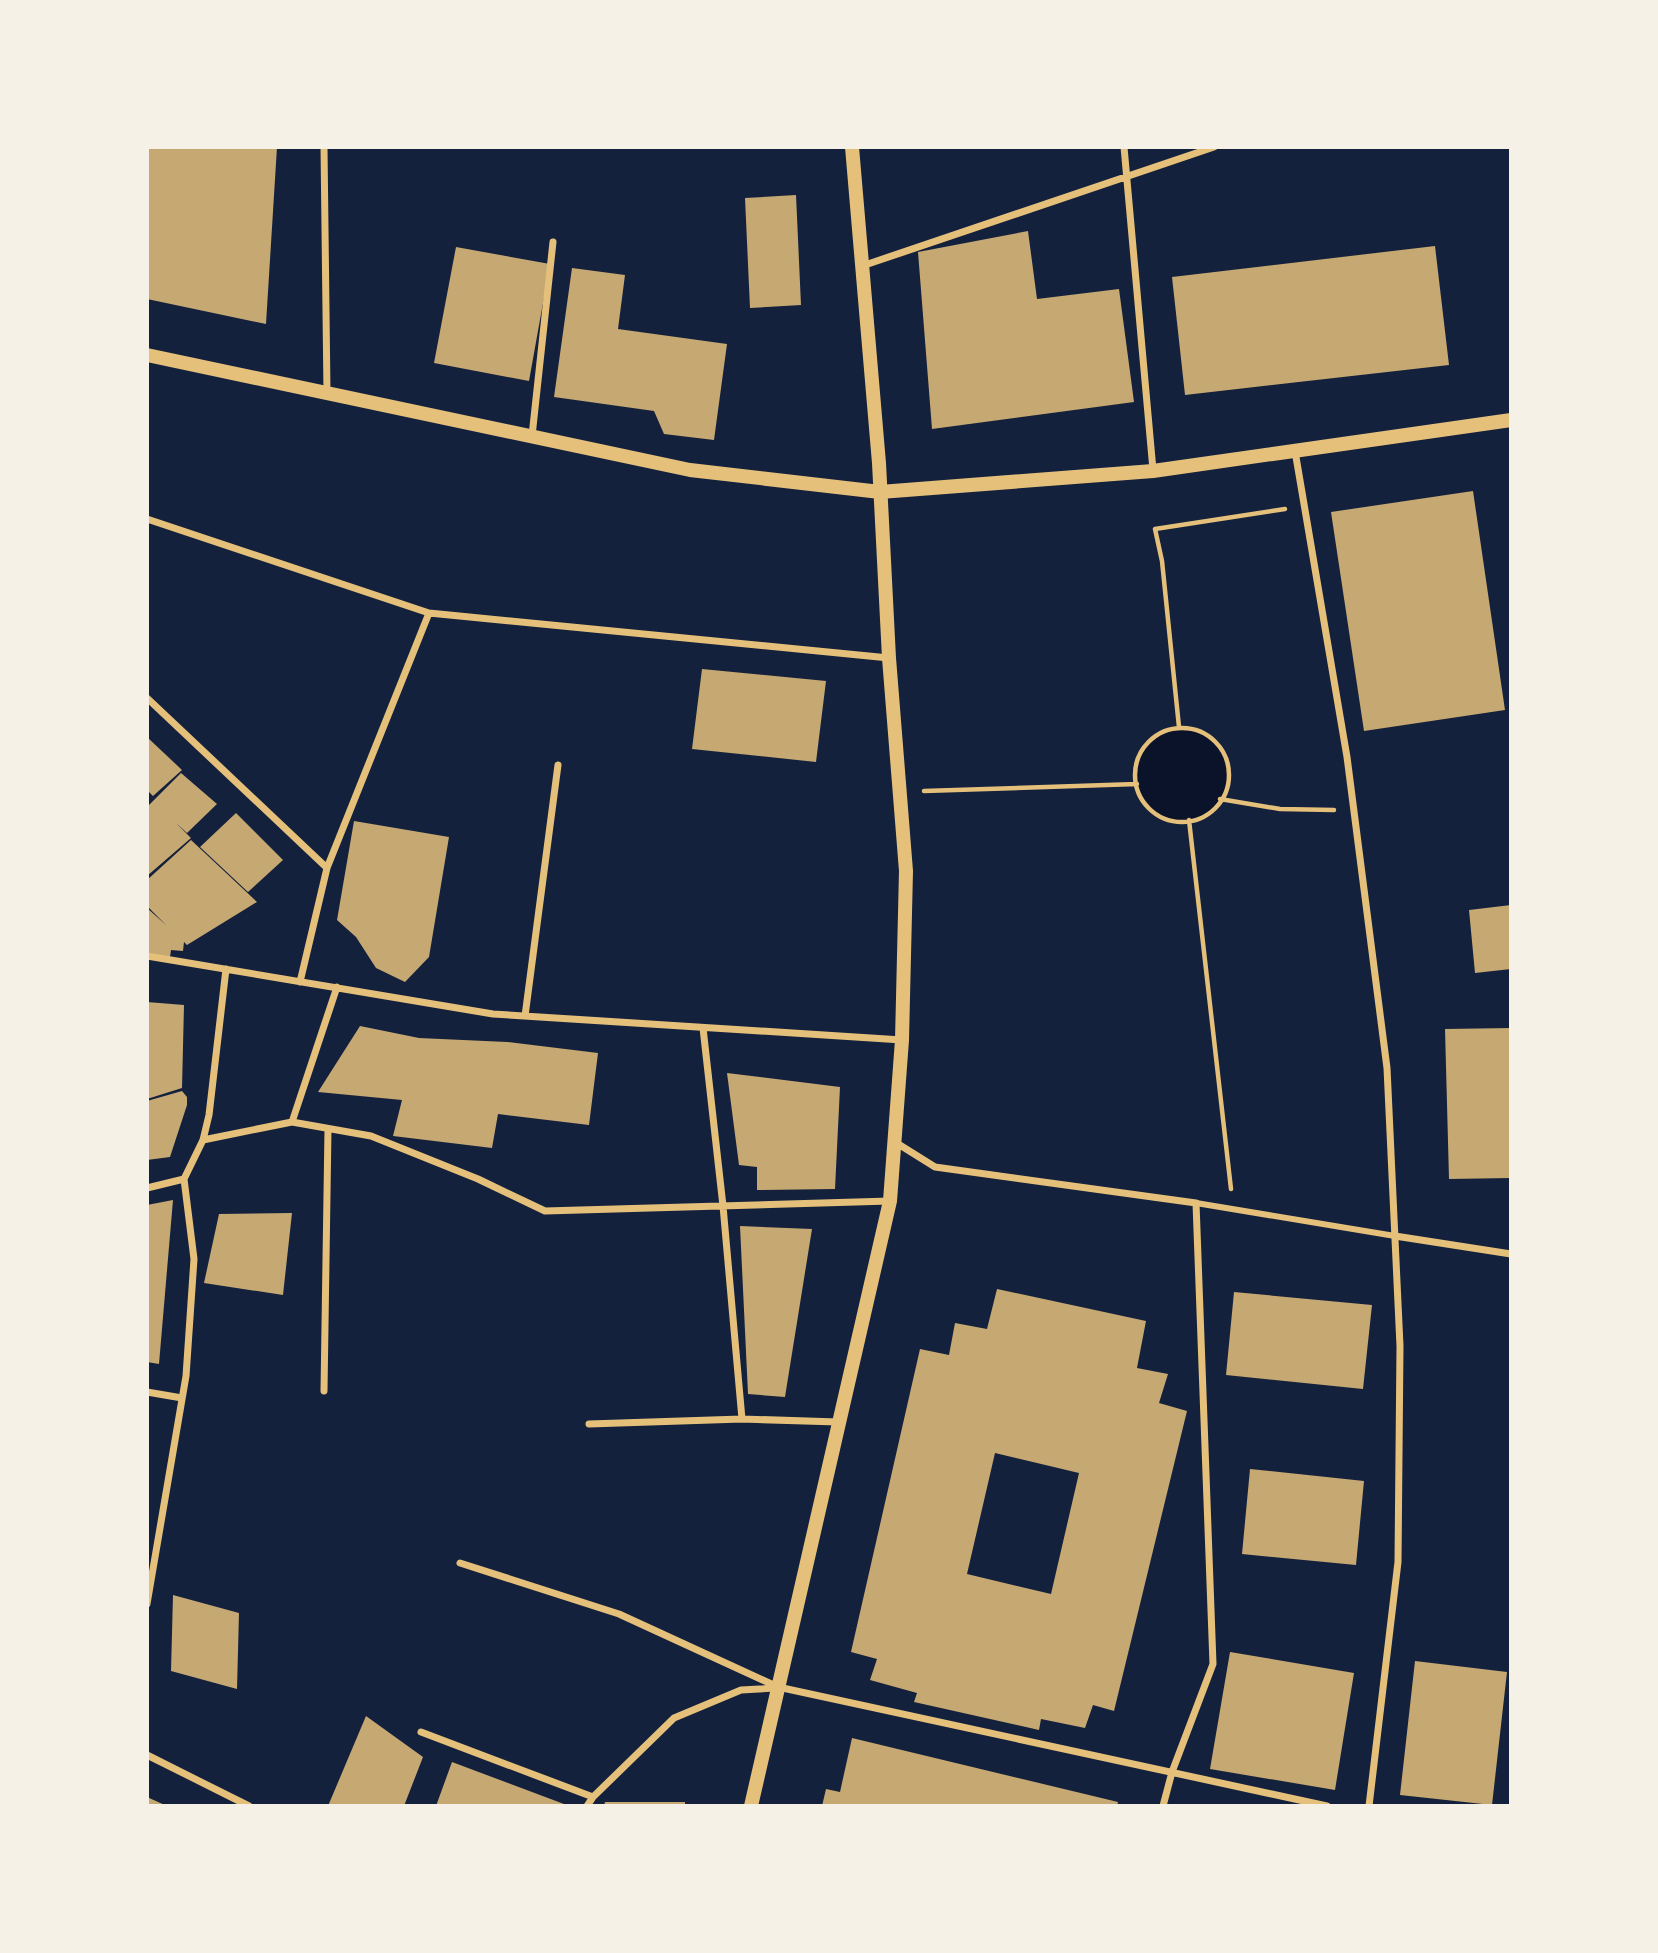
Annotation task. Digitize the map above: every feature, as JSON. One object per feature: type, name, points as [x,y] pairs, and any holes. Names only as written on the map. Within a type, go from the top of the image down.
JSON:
[{"type":"main road","points":[[751,1806],[890,1201],[902,1040],[906,871],[888,659],[880,492],[852,147]]},
{"type":"main road","points":[[147,355],[690,470],[880,492],[1153,471],[1511,420]]},
{"type":"street","points":[[324,147],[327,393]]},
{"type":"street","points":[[1124,147],[1153,471]]},
{"type":"street","points":[[862,266],[1214,147]]},
{"type":"street","points":[[532,437],[553,242]]},
{"type":"street","points":[[1295,451],[1354,811],[1387,1068],[1400,1346],[1398,1562],[1369,1806]]},
{"type":"street","points":[[147,519],[429,613],[888,659]]},
{"type":"street","points":[[300,982],[327,868],[429,613]]},
{"type":"street","points":[[147,698],[327,868]]},
{"type":"street","points":[[525,1016],[558,765]]},
{"type":"street","points":[[147,956],[493,1014],[902,1040]]},
{"type":"street","points":[[147,1604],[182,1398],[194,1259],[184,1179],[203,1140],[212,1091],[226,969]]},
{"type":"street","points":[[292,1122],[337,988]]},
{"type":"street","points":[[703,1028],[723,1206],[742,1419]]},
{"type":"street","points":[[203,1140],[292,1122],[372,1136],[478,1179],[545,1211],[890,1201]]},
{"type":"street","points":[[324,1391],[328,1129]]},
{"type":"street","points":[[894,1142],[935,1167],[1233,1208],[1511,1254]]},
{"type":"street","points":[[147,1188],[184,1179]]},
{"type":"street","points":[[1163,1806],[1172,1772],[1213,1664],[1196,1203]]},
{"type":"street","points":[[147,1392],[182,1398]]},
{"type":"street","points":[[589,1424],[742,1419],[839,1422]]},
{"type":"street","points":[[460,1563],[619,1614],[778,1687],[1327,1806]]},
{"type":"street","points":[[587,1806],[674,1718],[741,1690],[778,1687]]},
{"type":"street","points":[[421,1732],[593,1797]]},
{"type":"street","points":[[147,1755],[249,1806]]},
{"type":"path","points":[[1179,727],[1162,561],[1155,528],[1304,507]]},
{"type":"path","points":[[1179,727],[1201,732],[1219,746],[1228,767],[1227,789],[1215,809],[1189,820],[1172,822],[1152,812],[1138,794],[1134,772],[1141,750],[1157,734],[1179,727]]},
{"type":"path","points":[[901,791],[1136,784]]},
{"type":"path","points":[[1220,799],[1280,809],[1354,811]]},
{"type":"path","points":[[1189,820],[1233,1208]]},
{"type":"water","points":[[1182,728],[1200,732],[1215,742],[1225,757],[1229,775],[1225,793],[1215,808],[1200,818],[1182,822],[1164,818],[1149,808],[1139,793],[1135,775],[1139,757],[1149,742],[1164,732]]},
{"type":"building","points":[[147,147],[277,147],[266,324],[147,299]]},
{"type":"building","points":[[796,195],[801,305],[750,308],[745,198]]},
{"type":"building","points":[[1028,231],[1037,299],[1119,289],[1134,402],[932,429],[918,252]]},
{"type":"building","points":[[1435,246],[1449,365],[1185,395],[1172,277]]},
{"type":"building","points":[[456,247],[550,264],[529,381],[434,363]]},
{"type":"building","points":[[572,268],[625,275],[618,329],[727,344],[714,440],[664,434],[654,411],[554,397]]},
{"type":"building","points":[[1473,491],[1505,710],[1364,731],[1331,512]]},
{"type":"building","points":[[702,669],[826,681],[816,762],[692,749]]},
{"type":"building","points":[[147,737],[182,770],[153,796],[147,790]]},
{"type":"building","points":[[181,773],[217,804],[187,833],[176,823],[191,838],[147,876],[147,807]]},
{"type":"building","points":[[236,813],[283,860],[248,892],[200,847]]},
{"type":"building","points":[[354,821],[449,837],[429,957],[405,982],[376,968],[356,937],[337,920]]},
{"type":"building","points":[[191,840],[257,902],[187,945],[184,942],[183,951],[171,950],[170,957],[147,953],[147,908],[166,925],[147,906],[147,880]]},
{"type":"building","points":[[1511,905],[1511,969],[1475,973],[1469,910]]},
{"type":"building","points":[[147,1002],[184,1005],[182,1088],[147,1099]]},
{"type":"building","points":[[360,1026],[419,1038],[507,1042],[598,1053],[589,1125],[498,1114],[492,1148],[393,1136],[402,1100],[318,1092]]},
{"type":"building","points":[[1511,1028],[1511,1178],[1449,1179],[1445,1029]]},
{"type":"building","points":[[727,1073],[840,1087],[835,1189],[757,1190],[757,1167],[739,1165]]},
{"type":"building","points":[[182,1091],[187,1097],[187,1105],[170,1157],[147,1160],[147,1101]]},
{"type":"building","points":[[173,1200],[159,1364],[147,1362],[147,1205]]},
{"type":"building","points":[[292,1213],[283,1295],[204,1283],[219,1214]]},
{"type":"building","points":[[740,1226],[812,1229],[785,1397],[748,1394]]},
{"type":"building","points":[[997,1289],[1146,1321],[1137,1368],[1168,1374],[1159,1403],[1187,1411],[1114,1711],[1093,1705],[1085,1728],[1041,1719],[1039,1730],[914,1702],[917,1693],[870,1680],[877,1659],[851,1652],[920,1349],[949,1355],[955,1323],[987,1329]],"holes":[[[995,1453],[1079,1473],[1051,1594],[967,1574]]]},
{"type":"building","points":[[1234,1292],[1372,1305],[1363,1389],[1226,1375]]},
{"type":"building","points":[[1250,1469],[1364,1481],[1356,1565],[1242,1554]]},
{"type":"building","points":[[173,1595],[239,1613],[237,1689],[171,1671]]},
{"type":"building","points":[[1230,1652],[1354,1673],[1335,1790],[1210,1769]]},
{"type":"building","points":[[1415,1661],[1507,1672],[1492,1805],[1400,1795]]},
{"type":"building","points":[[366,1716],[423,1757],[404,1806],[328,1806]]},
{"type":"building","points":[[852,1738],[1118,1802],[1117,1806],[822,1806],[826,1789],[840,1792]]},
{"type":"building","points":[[452,1762],[564,1804],[436,1806]]},
{"type":"building","points":[[147,1797],[167,1806],[147,1806]]},
{"type":"building","points":[[605,1802],[685,1802],[685,1806],[604,1806]]}]
